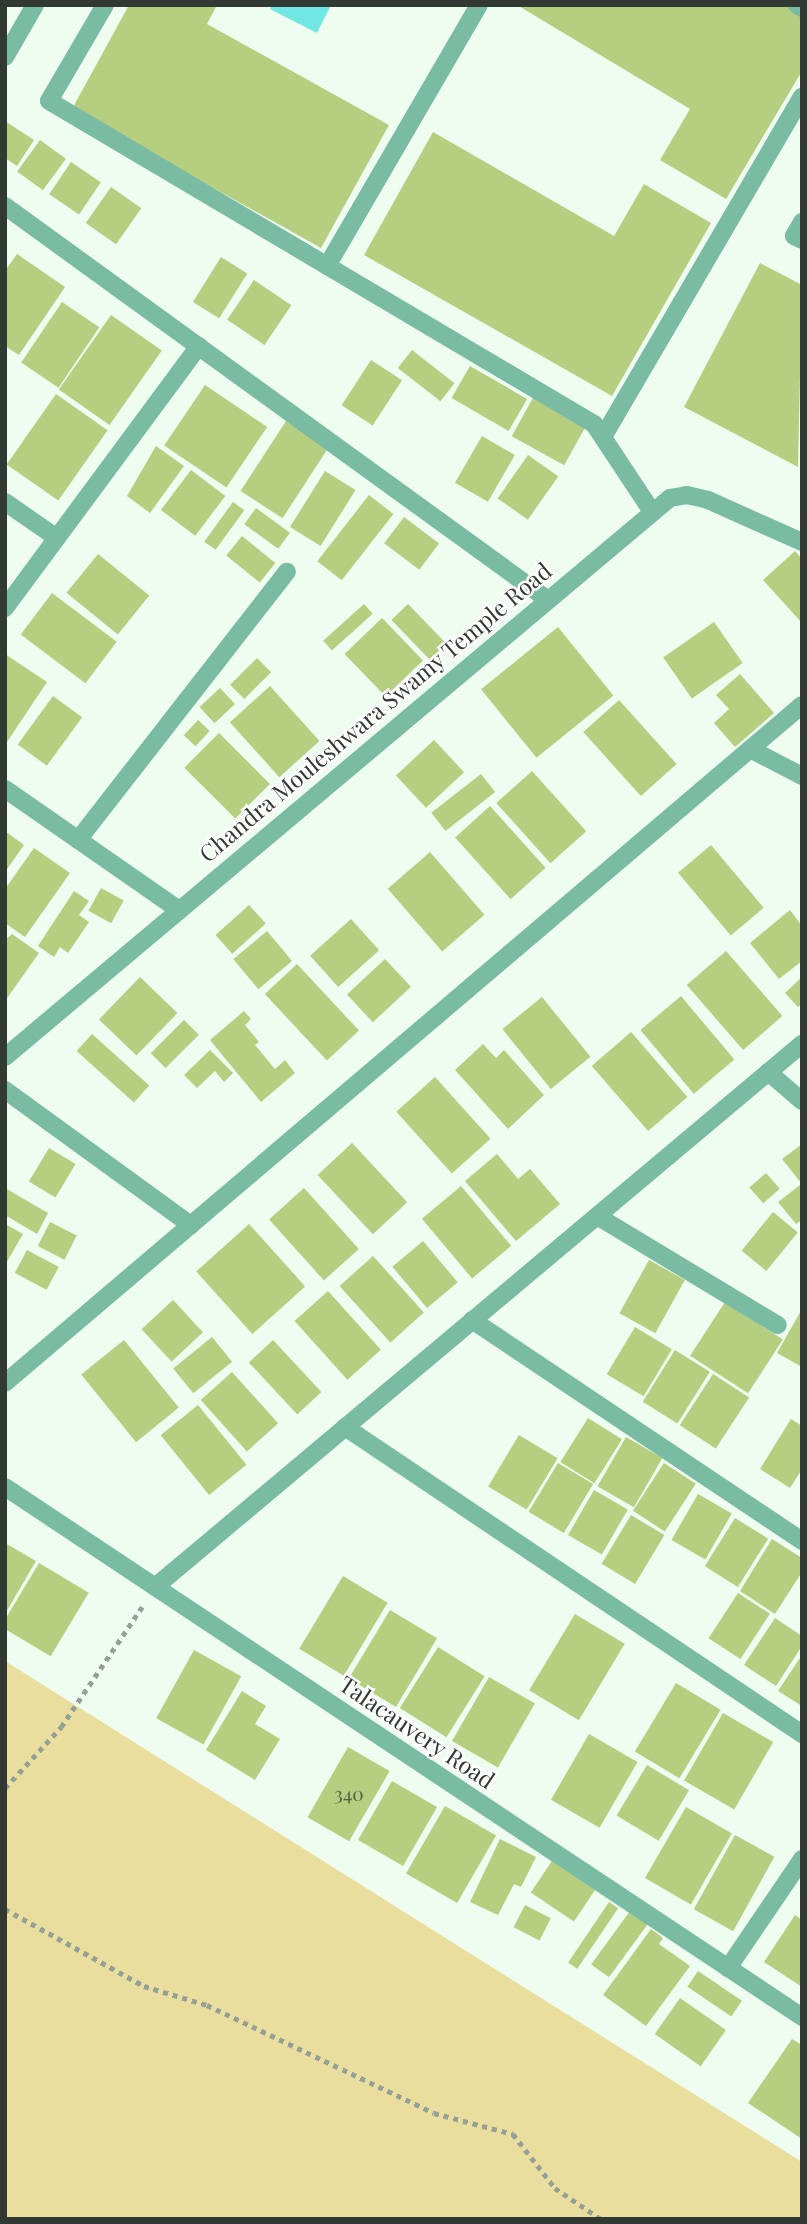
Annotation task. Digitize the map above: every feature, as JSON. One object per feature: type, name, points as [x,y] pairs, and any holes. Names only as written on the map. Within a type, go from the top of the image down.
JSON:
[{"type":"street","points":[[5,57],[35,5]]},
{"type":"street","points":[[105,5],[49,101],[594,424],[651,510]]},
{"type":"street","points":[[327,266],[479,5]]},
{"type":"street","points":[[797,5],[802,8]]},
{"type":"street","points":[[603,437],[802,97]]},
{"type":"street","points":[[5,206],[547,599]]},
{"type":"street","points":[[802,222],[794,236],[802,240]]},
{"type":"street","points":[[5,608],[199,346]]},
{"type":"street","name":"Chandra Mouleshwara Swamy Temple Road","points":[[5,1057],[651,510],[670,498],[699,497],[802,542]]},
{"type":"street","points":[[5,502],[57,538]]},
{"type":"street","points":[[78,840],[287,572]]},
{"type":"street","points":[[5,1383],[802,705]]},
{"type":"street","points":[[750,749],[802,776]]},
{"type":"street","points":[[5,789],[179,910]]},
{"type":"street","points":[[155,1587],[802,1044]]},
{"type":"street","points":[[768,1072],[802,1101]]},
{"type":"street","points":[[5,1090],[191,1225]]},
{"type":"street","points":[[597,1216],[778,1325]]},
{"type":"street","points":[[472,1320],[802,1541]]},
{"type":"street","points":[[345,1427],[802,1734]]},
{"type":"street","name":"Talacauvery Road","points":[[5,1487],[802,2017]]},
{"type":"street","points":[[728,1968],[802,1859]]},
{"type":"path","points":[[5,1788],[61,1727],[155,1587]]},
{"type":"path","points":[[5,1909],[144,1986],[207,2005],[434,2113],[513,2134],[555,2188],[601,2219]]},
{"type":"shaded area","points":[[5,1661],[802,2162],[802,2219],[5,2219]]},
{"type":"water","points":[[272,5],[331,5],[317,33],[270,9]]},
{"type":"building","points":[[129,5],[217,5],[207,24],[389,125],[321,248],[72,109]]},
{"type":"building","points":[[517,5],[791,5],[802,12],[802,71],[726,199],[660,160],[690,109]]},
{"type":"building","points":[[5,121],[34,140],[17,166],[5,158]]},
{"type":"building","points":[[433,132],[614,236],[644,184],[711,223],[612,396],[364,255]]},
{"type":"building","points":[[40,140],[66,159],[43,190],[17,172]]},
{"type":"building","points":[[71,162],[101,182],[79,214],[49,194]]},
{"type":"building","points":[[111,187],[141,208],[116,244],[86,223]]},
{"type":"building","points":[[17,254],[65,287],[19,355],[5,346],[5,271]]},
{"type":"building","points":[[221,257],[247,273],[219,318],[193,302]]},
{"type":"building","points":[[760,263],[802,285],[798,467],[684,407]]},
{"type":"building","points":[[254,280],[291,305],[264,345],[227,320]]},
{"type":"building","points":[[62,302],[99,327],[58,388],[21,363]]},
{"type":"building","points":[[111,315],[162,351],[110,425],[59,390]]},
{"type":"building","points":[[412,350],[455,383],[440,401],[398,368]]},
{"type":"building","points":[[371,360],[402,380],[373,425],[342,405]]},
{"type":"building","points":[[470,366],[527,399],[509,431],[452,398]]},
{"type":"building","points":[[205,385],[267,427],[226,487],[164,446]]},
{"type":"building","points":[[56,394],[108,430],[58,501],[7,464]]},
{"type":"building","points":[[534,396],[586,425],[564,465],[512,436]]},
{"type":"building","points":[[288,418],[330,445],[283,518],[241,491]]},
{"type":"building","points":[[482,436],[515,455],[488,502],[455,483]]},
{"type":"building","points":[[156,446],[184,466],[150,513],[127,496]]},
{"type":"building","points":[[528,455],[558,476],[528,520],[498,498]]},
{"type":"building","points":[[191,470],[225,496],[195,536],[161,510]]},
{"type":"building","points":[[325,471],[356,490],[321,546],[290,527]]},
{"type":"building","points":[[369,495],[393,514],[342,580],[317,561]]},
{"type":"building","points":[[233,502],[244,510],[216,550],[204,542]]},
{"type":"building","points":[[256,508],[290,533],[278,549],[244,524]]},
{"type":"building","points":[[404,517],[439,543],[419,570],[384,543]]},
{"type":"building","points":[[242,536],[275,563],[260,582],[226,555]]},
{"type":"building","points":[[795,551],[802,559],[802,623],[763,580]]},
{"type":"building","points":[[98,554],[149,596],[118,634],[67,593]]},
{"type":"building","points":[[52,593],[117,642],[85,683],[21,635]]},
{"type":"building","points":[[364,604],[373,614],[332,650],[323,641]]},
{"type":"building","points":[[408,604],[446,644],[430,660],[391,620]]},
{"type":"building","points":[[382,618],[423,660],[386,697],[345,654]]},
{"type":"building","points":[[714,622],[743,663],[692,699],[663,658]]},
{"type":"building","points":[[558,627],[613,695],[536,758],[481,689]]},
{"type":"building","points":[[5,654],[47,682],[7,742],[5,741]]},
{"type":"building","points":[[257,658],[271,672],[244,699],[230,685]]},
{"type":"building","points":[[740,674],[774,713],[735,747],[714,723],[729,709],[716,695]]},
{"type":"building","points":[[270,686],[320,741],[279,777],[230,722]]},
{"type":"building","points":[[220,688],[235,704],[215,723],[200,707]]},
{"type":"building","points":[[53,696],[82,717],[47,766],[18,745]]},
{"type":"building","points":[[619,700],[677,764],[641,796],[583,732]]},
{"type":"building","points":[[198,720],[210,731],[195,746],[184,735]]},
{"type":"building","points":[[219,733],[270,784],[235,819],[184,768]]},
{"type":"building","points":[[434,740],[464,772],[426,808],[396,775]]},
{"type":"building","points":[[532,771],[586,831],[551,863],[496,803]]},
{"type":"building","points":[[481,774],[495,792],[446,831],[431,813]]},
{"type":"building","points":[[490,806],[546,868],[511,899],[455,837]]},
{"type":"building","points":[[5,831],[24,845],[5,872]]},
{"type":"building","points":[[711,845],[764,908],[731,935],[678,873]]},
{"type":"building","points":[[34,848],[70,873],[25,937],[5,923],[5,889]]},
{"type":"building","points":[[430,852],[484,915],[442,951],[388,889]]},
{"type":"building","points":[[101,888],[124,901],[111,923],[88,911]]},
{"type":"building","points":[[74,891],[89,901],[79,915],[89,922],[68,953],[60,947],[54,957],[38,946]]},
{"type":"building","points":[[249,905],[266,924],[232,954],[216,935]]},
{"type":"building","points":[[790,910],[802,926],[802,961],[779,979],[750,943]]},
{"type":"building","points":[[351,919],[379,950],[338,987],[310,956]]},
{"type":"building","points":[[267,931],[292,961],[258,989],[233,959]]},
{"type":"building","points":[[12,934],[39,953],[5,1001],[5,940]]},
{"type":"building","points":[[726,951],[782,1016],[743,1050],[687,985]]},
{"type":"building","points":[[385,959],[411,987],[373,1022],[347,994]]},
{"type":"building","points":[[297,964],[359,1031],[327,1061],[265,994]]},
{"type":"building","points":[[140,977],[177,1013],[136,1056],[99,1019]]},
{"type":"building","points":[[802,977],[802,1004],[798,1007],[785,993]]},
{"type":"building","points":[[681,996],[734,1060],[694,1094],[640,1030]]},
{"type":"building","points":[[542,997],[590,1057],[551,1089],[502,1029]]},
{"type":"building","points":[[244,1011],[251,1019],[245,1025],[259,1042],[255,1045],[275,1069],[285,1060],[295,1073],[261,1102],[210,1040]]},
{"type":"building","points":[[184,1020],[199,1035],[166,1068],[151,1053]]},
{"type":"building","points":[[631,1032],[687,1097],[648,1131],[592,1066]]},
{"type":"building","points":[[92,1034],[149,1086],[134,1103],[77,1051]]},
{"type":"building","points":[[483,1044],[496,1058],[504,1050],[544,1095],[508,1129],[455,1070]]},
{"type":"building","points":[[210,1050],[233,1073],[224,1082],[215,1071],[197,1088],[184,1075]]},
{"type":"building","points":[[435,1077],[491,1139],[452,1173],[396,1112]]},
{"type":"building","points":[[352,1143],[407,1202],[373,1234],[318,1175]]},
{"type":"building","points":[[802,1144],[802,1184],[782,1159]]},
{"type":"building","points":[[49,1148],[76,1164],[55,1197],[29,1181]]},
{"type":"building","points":[[497,1154],[518,1179],[530,1169],[560,1204],[516,1241],[465,1181]]},
{"type":"building","points":[[766,1173],[780,1189],[763,1203],[749,1187]]},
{"type":"building","points":[[800,1185],[802,1220],[796,1224],[778,1202]]},
{"type":"building","points":[[461,1186],[511,1246],[472,1279],[422,1219]]},
{"type":"building","points":[[5,1188],[48,1213],[37,1234],[5,1215]]},
{"type":"building","points":[[304,1188],[359,1249],[324,1280],[269,1219]]},
{"type":"building","points":[[773,1212],[798,1232],[766,1271],[742,1251]]},
{"type":"building","points":[[50,1222],[77,1236],[64,1260],[38,1246]]},
{"type":"building","points":[[5,1224],[23,1234],[5,1265]]},
{"type":"building","points":[[249,1224],[305,1286],[252,1334],[196,1272]]},
{"type":"building","points":[[423,1241],[458,1282],[427,1308],[392,1267]]},
{"type":"building","points":[[27,1250],[59,1267],[47,1290],[15,1273]]},
{"type":"building","points":[[373,1256],[424,1312],[390,1343],[340,1286]]},
{"type":"building","points":[[649,1260],[685,1280],[655,1333],[619,1313]]},
{"type":"building","points":[[328,1291],[381,1350],[347,1380],[295,1321]]},
{"type":"building","points":[[173,1300],[203,1332],[172,1362],[142,1329]]},
{"type":"building","points":[[725,1302],[783,1340],[748,1393],[690,1356]]},
{"type":"building","points":[[802,1309],[802,1367],[777,1353]]},
{"type":"building","points":[[635,1327],[672,1349],[644,1396],[607,1374]]},
{"type":"building","points":[[212,1337],[232,1362],[193,1393],[173,1368]]},
{"type":"building","points":[[124,1340],[179,1408],[136,1442],[81,1375]]},
{"type":"building","points":[[273,1340],[321,1392],[297,1414],[249,1363]]},
{"type":"building","points":[[675,1350],[710,1372],[677,1423],[643,1402]]},
{"type":"building","points":[[232,1372],[278,1423],[247,1451],[201,1400]]},
{"type":"building","points":[[713,1374],[749,1397],[716,1449],[680,1425]]},
{"type":"building","points":[[198,1405],[246,1465],[209,1495],[161,1435]]},
{"type":"building","points":[[588,1418],[622,1439],[594,1483],[560,1462]]},
{"type":"building","points":[[791,1419],[802,1426],[802,1469],[790,1488],[760,1469]]},
{"type":"building","points":[[519,1435],[558,1458],[527,1510],[488,1486]]},
{"type":"building","points":[[626,1437],[662,1458],[634,1507],[598,1486]]},
{"type":"building","points":[[558,1463],[593,1484],[564,1533],[529,1512]]},
{"type":"building","points":[[664,1463],[696,1484],[665,1532],[633,1511]]},
{"type":"building","points":[[594,1490],[628,1510],[602,1555],[568,1535]]},
{"type":"building","points":[[698,1494],[732,1514],[705,1559],[672,1540]]},
{"type":"building","points":[[631,1515],[664,1535],[635,1584],[602,1564]]},
{"type":"building","points":[[735,1518],[768,1539],[738,1587],[705,1566]]},
{"type":"building","points":[[772,1539],[802,1558],[802,1572],[775,1614],[740,1591]]},
{"type":"building","points":[[5,1543],[36,1561],[5,1614]]},
{"type":"building","points":[[39,1563],[89,1593],[51,1656],[5,1629],[5,1620]]},
{"type":"building","points":[[343,1576],[388,1603],[344,1676],[299,1649]]},
{"type":"building","points":[[738,1593],[770,1614],[740,1659],[709,1638]]},
{"type":"building","points":[[390,1610],[437,1638],[396,1707],[349,1679]]},
{"type":"building","points":[[575,1614],[625,1644],[579,1720],[529,1690]]},
{"type":"building","points":[[775,1618],[802,1636],[802,1646],[776,1686],[744,1665]]},
{"type":"building","points":[[438,1647],[485,1676],[446,1737],[400,1708]]},
{"type":"building","points":[[194,1650],[241,1676],[203,1744],[156,1718]]},
{"type":"building","points":[[802,1655],[802,1706],[778,1691]]},
{"type":"building","points":[[489,1677],[535,1704],[498,1768],[452,1741]]},
{"type":"building","points":[[676,1683],[721,1710],[679,1778],[635,1752]]},
{"type":"building","points":[[242,1691],[266,1706],[255,1724],[280,1739],[255,1780],[206,1750]]},
{"type":"building","points":[[723,1713],[773,1742],[734,1810],[684,1781]]},
{"type":"building","points":[[589,1734],[637,1762],[599,1828],[551,1800]]},
{"type":"building","points":[[348,1747],[390,1771],[349,1841],[308,1817]]},
{"type":"building","points":[[647,1765],[689,1790],[659,1841],[617,1816]]},
{"type":"building","points":[[392,1781],[437,1807],[403,1866],[358,1840]]},
{"type":"building","points":[[445,1806],[496,1836],[457,1903],[406,1874]]},
{"type":"building","points":[[686,1807],[732,1834],[691,1905],[645,1878]]},
{"type":"building","points":[[735,1835],[774,1857],[733,1931],[694,1909]]},
{"type":"building","points":[[500,1839],[536,1857],[521,1887],[514,1884],[498,1915],[470,1902]]},
{"type":"building","points":[[552,1861],[595,1890],[574,1922],[531,1893]]},
{"type":"building","points":[[609,1902],[618,1908],[577,1969],[568,1963]]},
{"type":"building","points":[[525,1905],[551,1918],[539,1940],[514,1927]]},
{"type":"building","points":[[630,1911],[648,1924],[609,1977],[591,1964]]},
{"type":"building","points":[[795,1915],[802,1920],[802,1987],[764,1962]]},
{"type":"building","points":[[651,1929],[663,1938],[659,1944],[690,1966],[646,2026],[603,1995]]},
{"type":"building","points":[[698,1971],[742,2001],[731,2016],[687,1987]]},
{"type":"building","points":[[680,1998],[726,2030],[701,2066],[655,2034]]},
{"type":"building","points":[[792,2039],[802,2045],[802,2139],[748,2103]]}]
